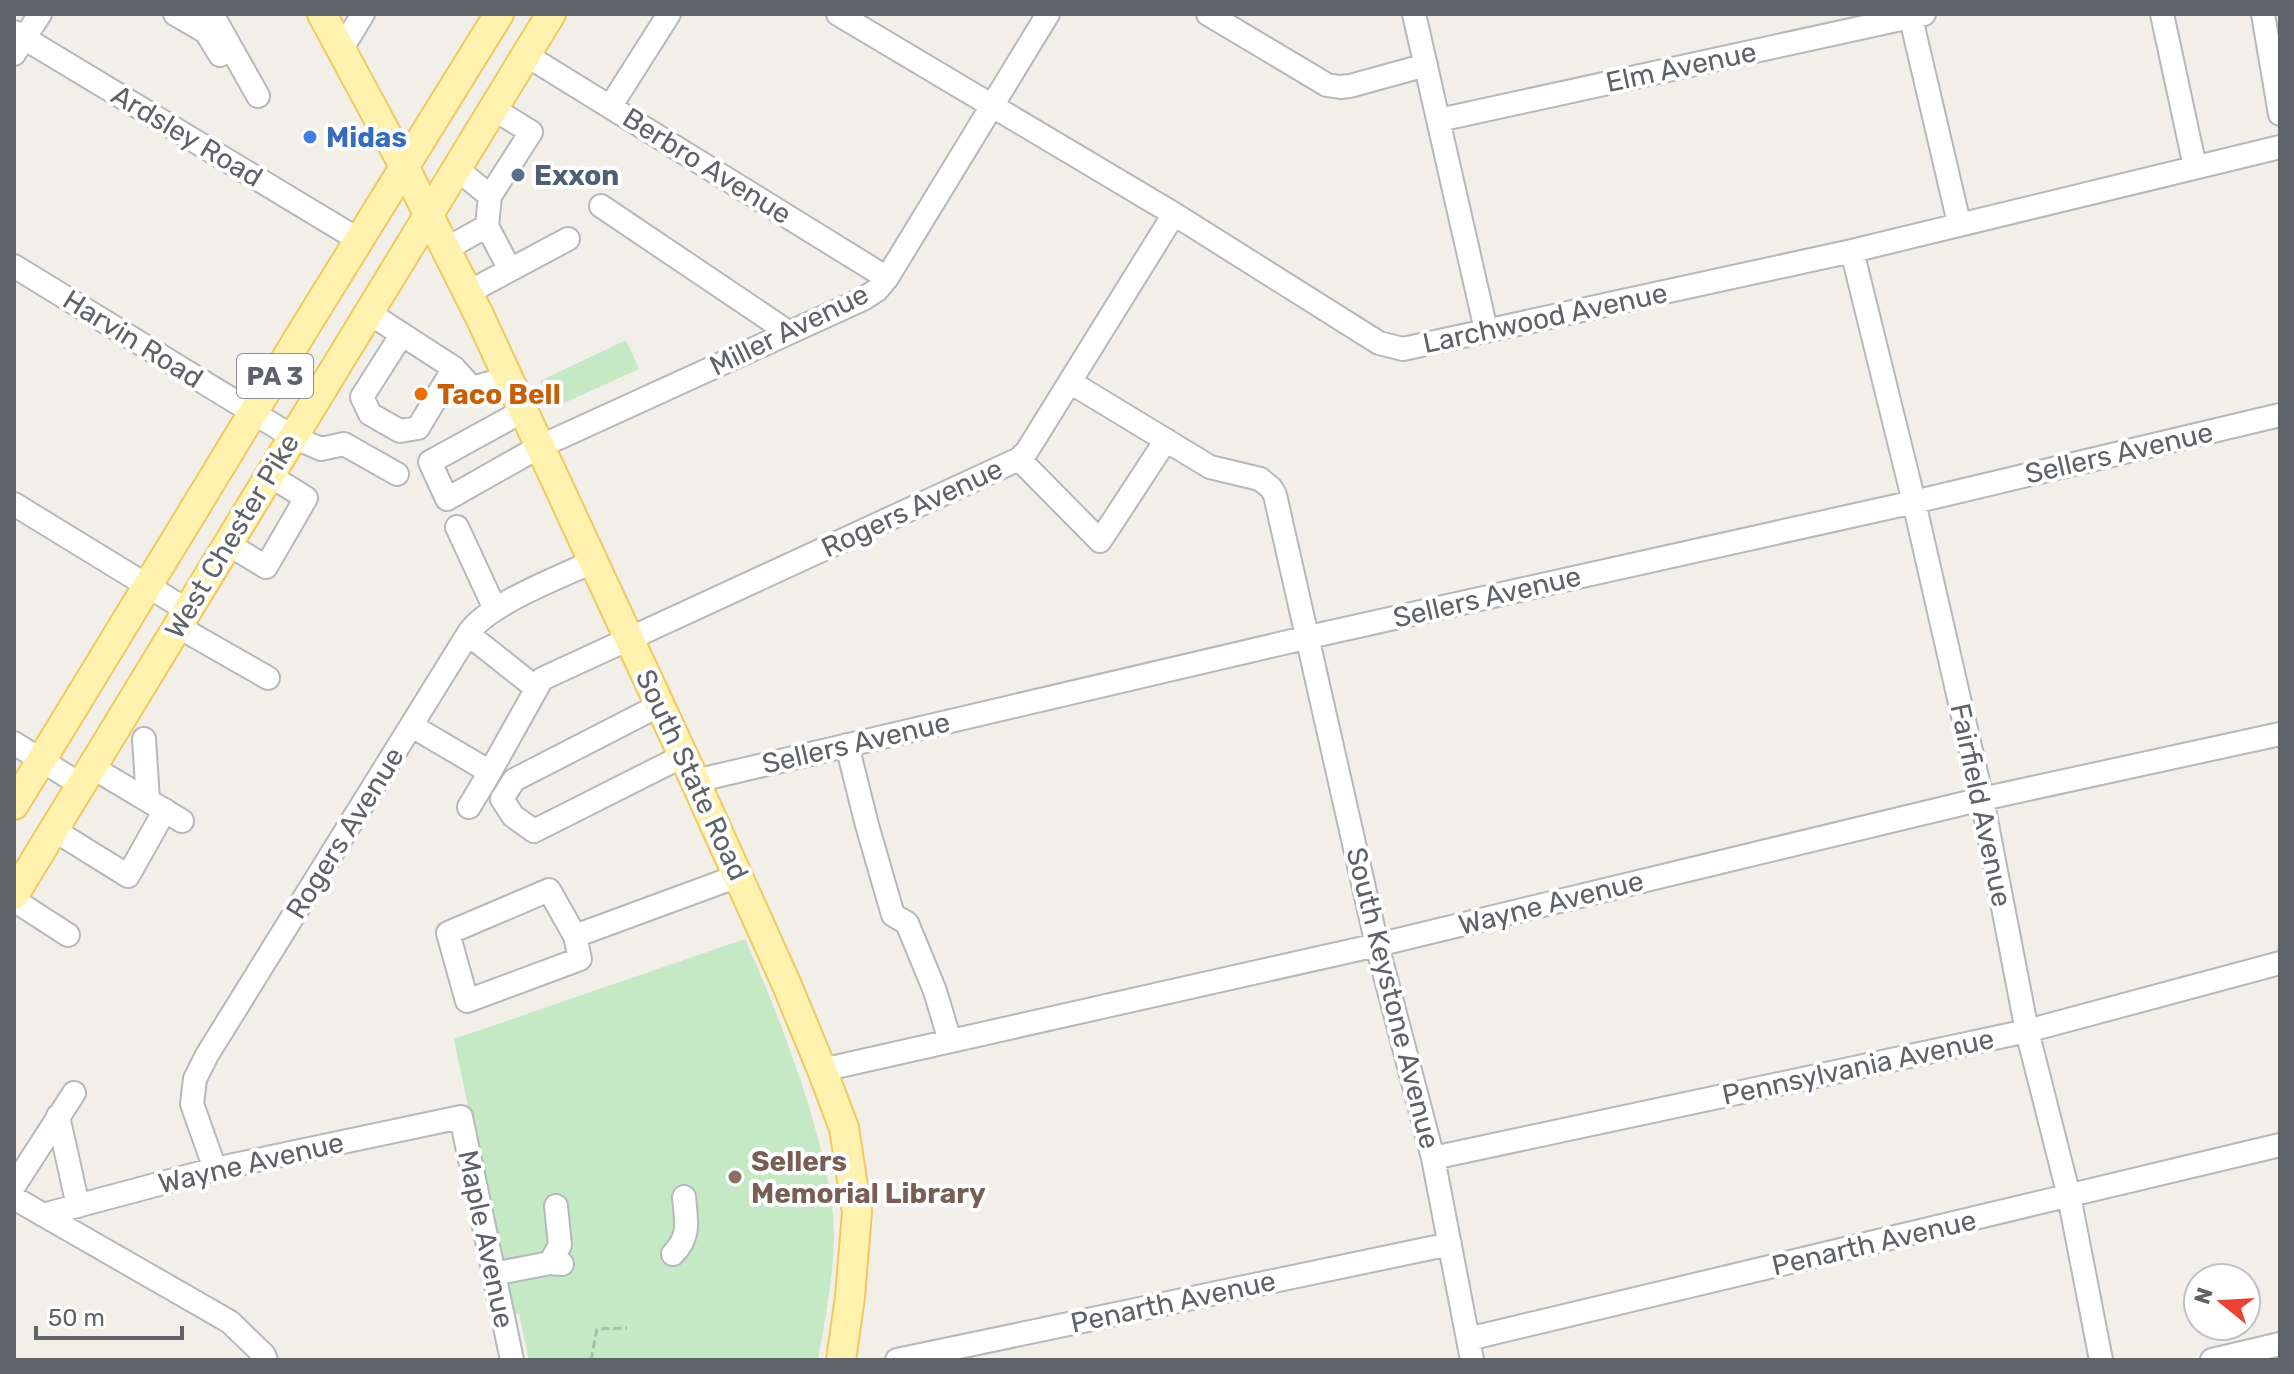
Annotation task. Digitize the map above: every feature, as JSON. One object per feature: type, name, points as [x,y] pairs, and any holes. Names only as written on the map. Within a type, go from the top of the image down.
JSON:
[{"type":"main road","name":"South State Road","points":[[322,14],[429,215],[523,411],[689,768],[822,1070],[844,1128],[857,1212],[841,1360]]},
{"type":"main road","name":"West Chester Pike","points":[[14,805],[499,14]]},
{"type":"main road","name":"West Chester Pike","points":[[14,898],[551,14]]},
{"type":"street","points":[[18,41],[40,14]]},
{"type":"street","points":[[175,14],[206,32],[221,57]]},
{"type":"street","points":[[212,14],[258,96]]},
{"type":"street","points":[[341,50],[363,14]]},
{"type":"street","points":[[610,107],[669,14]]},
{"type":"street","name":"Larchwood Avenue","points":[[838,14],[1174,214],[1379,343],[1392,348],[1403,349],[1852,251],[2280,147]]},
{"type":"street","name":"Miller Avenue","points":[[523,411],[430,462],[447,499],[539,447],[877,290],[1048,14]]},
{"type":"street","points":[[1208,14],[1327,85],[1350,86],[1426,65]]},
{"type":"street","points":[[1414,14],[1486,330]]},
{"type":"street","points":[[2162,14],[2195,167]]},
{"type":"street","points":[[2263,14],[2280,114]]},
{"type":"street","points":[[1915,15],[1959,223]]},
{"type":"street","name":"Elm Avenue","points":[[1439,120],[1915,15]]},
{"type":"street","name":"Ardsley Road","points":[[18,41],[359,240]]},
{"type":"street","name":"Berbro Avenue","points":[[526,55],[887,278]]},
{"type":"street","points":[[494,109],[531,132],[490,196],[487,226],[510,270]]},
{"type":"street","points":[[457,169],[490,196]]},
{"type":"street","points":[[601,206],[788,332]]},
{"type":"street","name":"Rogers Avenue","points":[[536,688],[542,679],[1019,459],[1027,451],[1174,214]]},
{"type":"street","points":[[446,249],[487,226]]},
{"type":"street","points":[[467,293],[568,239]]},
{"type":"street","name":"Fairfield Avenue","points":[[1852,251],[1982,799],[2027,1031],[2069,1196],[2101,1360]]},
{"type":"street","name":"Harvin Road","points":[[14,266],[293,437],[321,449],[344,444],[397,474]]},
{"type":"street","points":[[369,313],[454,368],[472,388],[507,378]]},
{"type":"street","points":[[366,406],[402,334]]},
{"type":"street","points":[[330,376],[400,431],[418,428],[454,368]]},
{"type":"street","points":[[1070,382],[1210,467],[1260,479],[1271,488],[1309,637]]},
{"type":"street","name":"Sellers Avenue","points":[[660,705],[514,780],[502,799],[513,816],[534,831],[689,768],[847,745],[1309,637],[1914,502],[2280,415]]},
{"type":"street","points":[[1019,459],[1100,541],[1166,440]]},
{"type":"street","points":[[228,544],[266,567],[306,498],[269,475]]},
{"type":"street","points":[[14,504],[148,585],[182,618],[268,678]]},
{"type":"street","points":[[457,527],[495,609]]},
{"type":"street","name":"Rogers Avenue","points":[[215,1169],[192,1104],[195,1079],[468,634],[495,609],[594,561]]},
{"type":"street","points":[[468,634],[536,688],[469,807]]},
{"type":"street","name":"South Keystone Avenue","points":[[1309,637],[1377,945],[1433,1158],[1470,1349]]},
{"type":"street","points":[[412,726],[490,772]]},
{"type":"street","name":"Wayne Avenue","points":[[822,1070],[1377,945],[1982,799],[2280,734]]},
{"type":"street","points":[[54,830],[128,876],[165,810],[144,739]]},
{"type":"street","points":[[14,743],[41,760],[165,810]]},
{"type":"street","points":[[847,745],[893,915],[907,923],[935,991],[950,1041]]},
{"type":"street","points":[[575,936],[738,876]]},
{"type":"street","points":[[549,890],[575,936],[580,959],[467,1001],[448,933],[549,890]]},
{"type":"street","points":[[14,898],[68,935]]},
{"type":"street","name":"Pennsylvania Avenue","points":[[1433,1158],[2027,1031],[2280,963]]},
{"type":"street","points":[[14,1186],[74,1093]]},
{"type":"street","points":[[58,1116],[78,1206]]},
{"type":"street","name":"Wayne Avenue","points":[[43,1215],[215,1169],[461,1117]]},
{"type":"street","name":"Maple Avenue","points":[[461,1117],[512,1360]]},
{"type":"street","name":"Penarth Avenue","points":[[1470,1349],[2280,1145]]},
{"type":"street","points":[[673,1254],[682,1245],[687,1229],[684,1197]]},
{"type":"street","points":[[14,1198],[230,1322],[266,1360]]},
{"type":"street","points":[[493,1274],[556,1264],[560,1245],[556,1206]]},
{"type":"street","name":"Penarth Avenue","points":[[897,1360],[958,1354],[1450,1244]]},
{"type":"street","points":[[2212,1360],[2280,1344]]},
{"type":"path","points":[[591,1360],[597,1329],[627,1328]]},
{"type":"green space","points":[[626,340],[639,369],[555,407],[551,405],[540,381]]},
{"type":"green space","points":[[745,939],[800,1079],[829,1186],[834,1238],[818,1360],[529,1360],[519,1314],[511,1315],[454,1039]]},
{"type":"place","name":"Midas","points":[[310,137]]},
{"type":"place","name":"Exxon","points":[[518,175]]},
{"type":"place","name":"Taco Bell","points":[[421,394]]},
{"type":"place","name":"Sellers Memorial Library","points":[[735,1177]]}]
